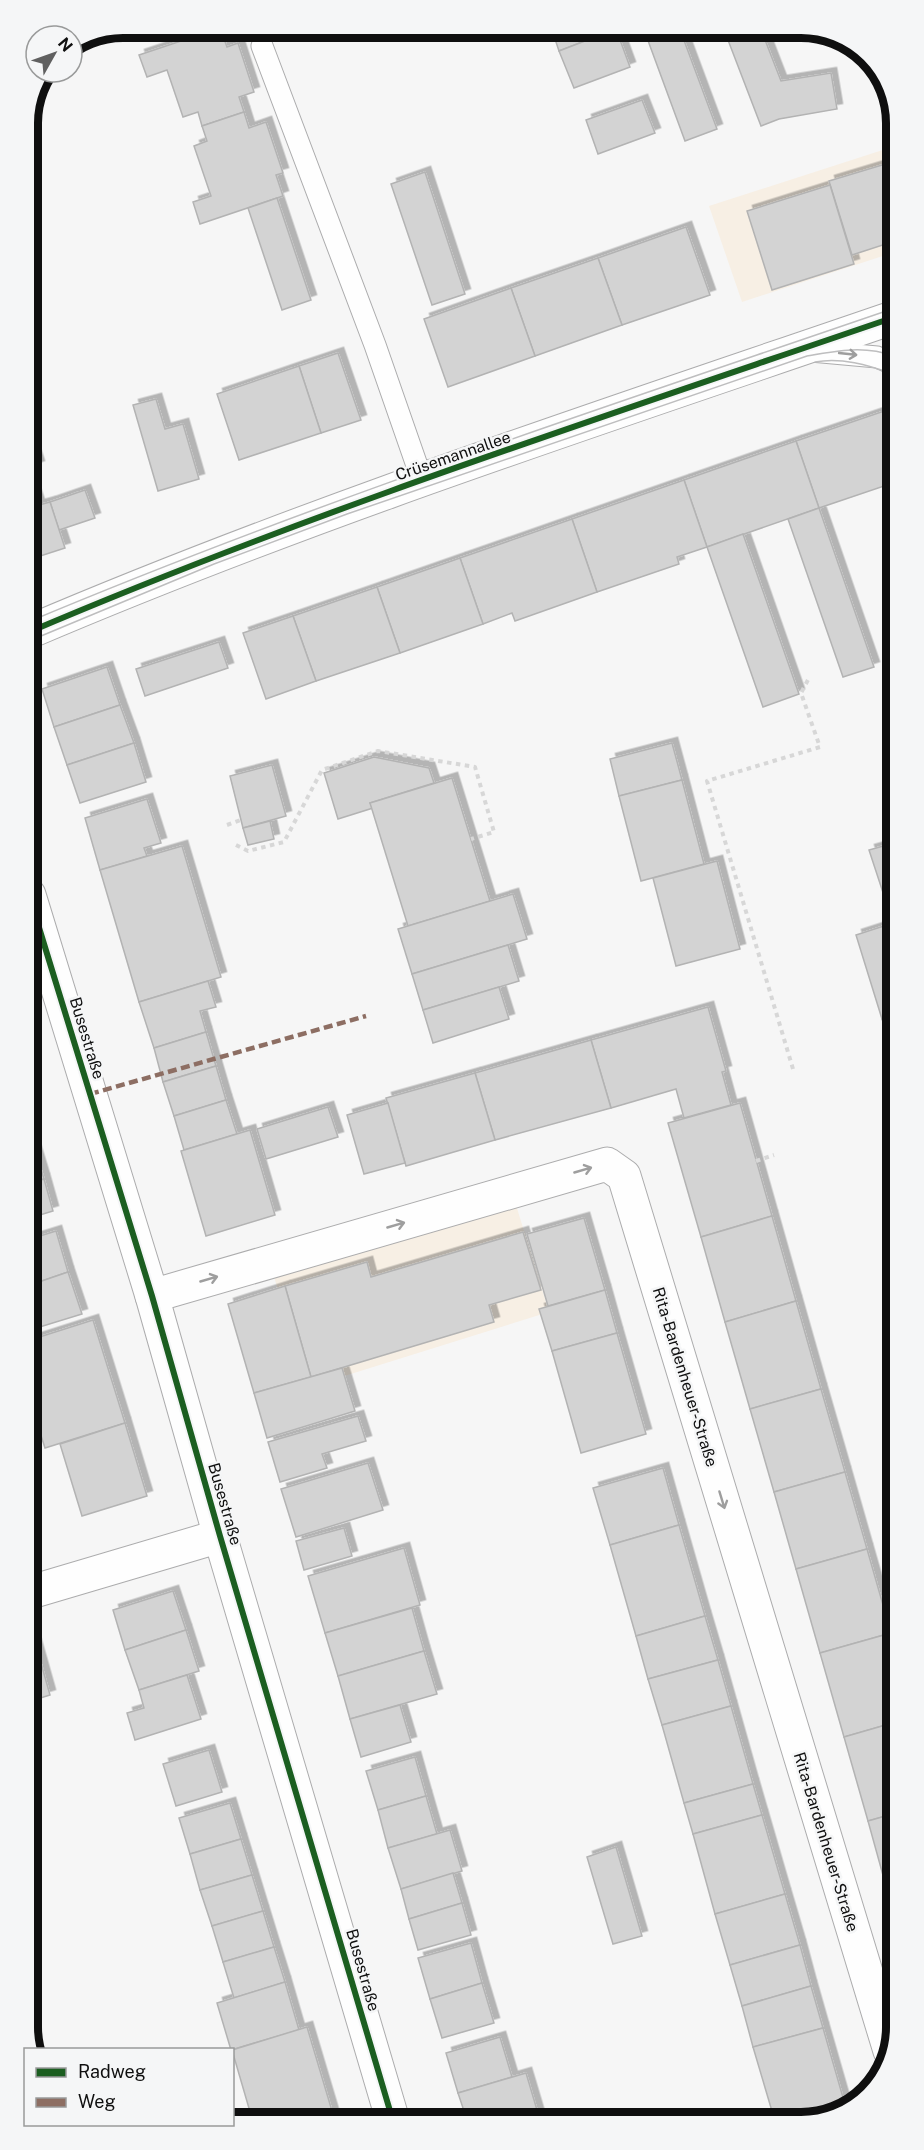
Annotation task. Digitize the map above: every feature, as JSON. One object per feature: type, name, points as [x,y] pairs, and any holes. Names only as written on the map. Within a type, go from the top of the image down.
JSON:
[{"type":"street","name":"Crüsemannallee","points":[[38,628],[140,585],[422,480],[886,320]]},
{"type":"street","name":"Busestraße","points":[[38,923],[153,1296],[219,1536],[390,2112]]},
{"type":"street","name":"Rita-Bardenheuer-Straße","points":[[153,1296],[607,1164],[624,1176],[886,2038]]},
{"type":"street","points":[[37,1590],[219,1536]]},
{"type":"lane","name":"Crüsemannallee","points":[[262,46],[375,345],[422,480]]},
{"type":"lane","points":[[801,350],[877,357],[886,361]]},
{"type":"path","points":[[794,1069],[707,781],[820,747],[801,693],[809,678]]},
{"type":"path","points":[[236,844],[248,851],[284,842],[322,770],[378,751],[475,767],[494,832],[471,839]]},
{"type":"path","points":[[227,825],[242,820]]},
{"type":"path","points":[[756,1161],[774,1155]]},
{"type":"shaded area","points":[[886,149],[886,255],[742,302],[709,206]]},
{"type":"shaded area","points":[[512,1192],[549,1312],[306,1388],[271,1266]]},
{"type":"building","points":[[193,37],[223,37],[227,47],[238,43],[254,92],[239,97],[244,112],[202,126],[198,112],[183,117],[167,70],[147,77],[139,55]]},
{"type":"building","points":[[555,38],[593,38],[559,51]]},
{"type":"building","points":[[593,38],[619,38],[630,67],[574,88],[559,51]]},
{"type":"building","points":[[647,38],[683,38],[717,129],[685,141]]},
{"type":"building","points":[[727,38],[764,38],[781,81],[831,73],[837,109],[779,119],[761,126]]},
{"type":"building","points":[[642,100],[655,133],[598,154],[586,120]]},
{"type":"building","points":[[244,112],[249,128],[266,122],[283,173],[276,175],[283,196],[200,224],[193,202],[211,196],[194,146],[207,141],[202,126]]},
{"type":"building","points":[[886,164],[886,244],[852,255],[829,181]]},
{"type":"building","points":[[425,172],[465,294],[432,305],[391,184]]},
{"type":"building","points":[[830,185],[854,264],[772,290],[747,211]]},
{"type":"building","points":[[277,198],[311,300],[282,310],[248,208]]},
{"type":"building","points":[[686,227],[710,295],[622,325],[598,258]]},
{"type":"building","points":[[598,258],[622,325],[535,356],[511,288]]},
{"type":"building","points":[[511,288],[535,356],[448,387],[424,319]]},
{"type":"building","points":[[338,353],[361,420],[321,433],[299,366]]},
{"type":"building","points":[[299,366],[321,433],[239,460],[217,394]]},
{"type":"building","points":[[156,399],[165,429],[183,424],[199,479],[158,491],[133,405]]},
{"type":"building","points":[[886,410],[886,485],[819,508],[796,441]]},
{"type":"building","points":[[796,441],[819,508],[707,547],[684,480]]},
{"type":"building","points":[[684,480],[707,547],[677,557],[679,564],[597,592],[572,519]]},
{"type":"building","points":[[85,490],[95,518],[59,530],[50,502]]},
{"type":"building","points":[[50,502],[65,548],[38,557],[38,505]]},
{"type":"building","points":[[819,508],[874,667],[843,677],[788,519]]},
{"type":"building","points":[[572,519],[597,592],[515,621],[512,613],[483,624],[460,558]]},
{"type":"building","points":[[743,534],[799,694],[763,707],[707,547]]},
{"type":"building","points":[[460,558],[483,624],[400,653],[377,587]]},
{"type":"building","points":[[377,587],[400,653],[316,681],[293,616]]},
{"type":"building","points":[[293,616],[316,681],[266,699],[243,633]]},
{"type":"building","points":[[219,642],[228,668],[145,696],[136,669]]},
{"type":"building","points":[[107,667],[120,705],[54,727],[42,689]]},
{"type":"building","points":[[120,705],[134,743],[67,765],[54,727]]},
{"type":"building","points":[[134,743],[146,782],[80,803],[67,765]]},
{"type":"building","points":[[672,743],[682,780],[619,796],[610,759]]},
{"type":"building","points":[[374,757],[429,768],[434,783],[370,803],[373,808],[338,819],[324,773]]},
{"type":"building","points":[[272,765],[286,816],[243,828],[230,776]]},
{"type":"building","points":[[452,778],[490,901],[408,926],[370,803]]},
{"type":"building","points":[[682,780],[704,864],[641,881],[619,796]]},
{"type":"building","points":[[147,799],[161,843],[144,848],[147,856],[100,870],[85,818]]},
{"type":"building","points":[[270,821],[274,839],[248,845],[243,828]]},
{"type":"building","points":[[886,845],[886,902],[869,850]]},
{"type":"building","points":[[182,846],[221,977],[139,1002],[100,870]]},
{"type":"building","points":[[717,861],[740,949],[676,966],[653,878]]},
{"type":"building","points":[[513,894],[527,939],[412,974],[398,929]]},
{"type":"building","points":[[886,925],[886,1018],[882,1019],[856,935]]},
{"type":"building","points":[[508,945],[519,981],[423,1010],[412,974]]},
{"type":"building","points":[[208,981],[216,1007],[200,1011],[206,1032],[154,1048],[139,1002]]},
{"type":"building","points":[[499,987],[509,1019],[433,1043],[423,1010]]},
{"type":"building","points":[[708,1007],[726,1071],[722,1072],[731,1105],[684,1118],[676,1089],[611,1108],[591,1040]]},
{"type":"building","points":[[886,1018],[886,1032],[882,1019]]},
{"type":"building","points":[[206,1032],[216,1066],[163,1082],[154,1048]]},
{"type":"building","points":[[591,1040],[611,1108],[495,1140],[475,1073]]},
{"type":"building","points":[[216,1066],[226,1100],[174,1116],[163,1082]]},
{"type":"building","points":[[475,1073],[495,1140],[406,1166],[386,1098]]},
{"type":"building","points":[[226,1100],[237,1134],[184,1150],[174,1116]]},
{"type":"building","points":[[388,1103],[405,1163],[364,1174],[347,1115]]},
{"type":"building","points":[[740,1103],[772,1216],[701,1237],[668,1123]]},
{"type":"building","points":[[328,1107],[338,1137],[266,1159],[257,1129]]},
{"type":"building","points":[[250,1130],[275,1215],[206,1236],[181,1151]]},
{"type":"building","points":[[37,1157],[44,1179],[37,1181]]},
{"type":"building","points":[[44,1179],[53,1211],[37,1216],[37,1181]]},
{"type":"building","points":[[772,1216],[796,1301],[725,1322],[701,1237]]},
{"type":"building","points":[[584,1218],[605,1290],[548,1306],[527,1234]]},
{"type":"building","points":[[56,1231],[68,1272],[37,1282],[37,1237]]},
{"type":"building","points":[[523,1232],[541,1290],[489,1305],[494,1322],[311,1377],[285,1286],[367,1262],[371,1277]]},
{"type":"building","points":[[68,1272],[82,1314],[37,1328],[37,1282]]},
{"type":"building","points":[[285,1286],[311,1377],[254,1393],[228,1304]]},
{"type":"building","points":[[605,1290],[617,1333],[552,1351],[539,1309]]},
{"type":"building","points":[[796,1301],[821,1389],[750,1409],[725,1322]]},
{"type":"building","points":[[93,1320],[125,1423],[45,1448],[37,1424],[37,1338]]},
{"type":"building","points":[[617,1333],[646,1434],[581,1453],[552,1351]]},
{"type":"building","points":[[342,1368],[355,1411],[267,1438],[254,1393]]},
{"type":"building","points":[[821,1389],[845,1472],[774,1492],[750,1409]]},
{"type":"building","points":[[358,1416],[366,1441],[322,1454],[327,1468],[280,1482],[268,1442]]},
{"type":"building","points":[[125,1423],[147,1496],[82,1516],[60,1444]]},
{"type":"building","points":[[368,1463],[383,1510],[296,1537],[281,1489]]},
{"type":"building","points":[[663,1468],[679,1525],[610,1545],[593,1488]]},
{"type":"building","points":[[845,1472],[867,1549],[796,1569],[774,1492]]},
{"type":"building","points":[[679,1525],[705,1616],[636,1636],[610,1545]]},
{"type":"building","points":[[344,1528],[352,1556],[304,1570],[296,1541]]},
{"type":"building","points":[[404,1548],[420,1605],[325,1633],[308,1576]]},
{"type":"building","points":[[867,1549],[886,1616],[886,1634],[820,1653],[796,1569]]},
{"type":"building","points":[[173,1591],[186,1630],[125,1650],[113,1610]]},
{"type":"building","points":[[412,1608],[424,1651],[338,1676],[325,1633]]},
{"type":"building","points":[[705,1616],[718,1660],[648,1679],[636,1636]]},
{"type":"building","points":[[186,1630],[199,1671],[139,1690],[125,1650]]},
{"type":"building","points":[[886,1634],[886,1725],[844,1737],[820,1653]]},
{"type":"building","points":[[37,1650],[50,1695],[37,1699]]},
{"type":"building","points":[[424,1651],[437,1694],[350,1719],[338,1676]]},
{"type":"building","points":[[718,1660],[731,1706],[662,1725],[648,1679]]},
{"type":"building","points":[[187,1675],[201,1719],[135,1740],[127,1713],[144,1708],[139,1690]]},
{"type":"building","points":[[400,1705],[411,1742],[361,1757],[350,1719]]},
{"type":"building","points":[[731,1706],[753,1784],[684,1803],[662,1725]]},
{"type":"building","points":[[886,1725],[886,1816],[868,1821],[844,1737]]},
{"type":"building","points":[[209,1750],[222,1792],[176,1806],[163,1764]]},
{"type":"building","points":[[415,1757],[426,1796],[378,1810],[366,1771]]},
{"type":"building","points":[[753,1784],[762,1815],[693,1834],[684,1803]]},
{"type":"building","points":[[426,1796],[437,1834],[388,1848],[378,1810]]},
{"type":"building","points":[[230,1803],[241,1839],[190,1854],[179,1818]]},
{"type":"building","points":[[762,1815],[785,1894],[715,1914],[693,1834]]},
{"type":"building","points":[[886,1816],[886,1886],[868,1821]]},
{"type":"building","points":[[450,1830],[462,1871],[401,1889],[388,1848]]},
{"type":"building","points":[[241,1839],[252,1875],[200,1890],[190,1854]]},
{"type":"building","points":[[616,1847],[642,1936],[613,1944],[587,1857]]},
{"type":"building","points":[[453,1873],[462,1903],[409,1919],[401,1889]]},
{"type":"building","points":[[252,1875],[263,1911],[212,1926],[200,1890]]},
{"type":"building","points":[[785,1894],[800,1945],[730,1965],[715,1914]]},
{"type":"building","points":[[462,1903],[471,1935],[418,1950],[409,1919]]},
{"type":"building","points":[[263,1911],[274,1947],[223,1962],[212,1926]]},
{"type":"building","points":[[471,1943],[482,1983],[430,1999],[418,1958]]},
{"type":"building","points":[[800,1945],[811,1986],[742,2006],[730,1965]]},
{"type":"building","points":[[274,1947],[285,1982],[234,1998],[223,1962]]},
{"type":"building","points":[[285,1982],[299,2030],[234,2049],[230,2048],[217,2003]]},
{"type":"building","points":[[482,1983],[494,2023],[442,2038],[430,1999]]},
{"type":"building","points":[[811,1986],[823,2028],[753,2047],[742,2006]]},
{"type":"building","points":[[307,2027],[332,2112],[250,2112],[234,2057],[234,2049]]},
{"type":"building","points":[[823,2028],[844,2101],[813,2112],[772,2112],[753,2047]]},
{"type":"building","points":[[500,2037],[512,2077],[458,2093],[446,2053]]},
{"type":"building","points":[[526,2073],[538,2112],[464,2112],[458,2093]]},
{"type":"tram line","points":[[38,618],[135,578],[350,497],[566,420],[886,311]]},
{"type":"tram line","points":[[38,637],[214,564],[347,514],[807,356],[861,350],[886,354]]},
{"type":"tram line","points":[[815,362],[845,361],[886,372]]},
{"type":"marked path","points":[[90,1094],[366,1016]]},
{"type":"cycle path","points":[[38,628],[135,588],[349,506],[886,320]]},
{"type":"cycle path","points":[[38,923],[152,1296],[220,1536],[390,2112]]}]
